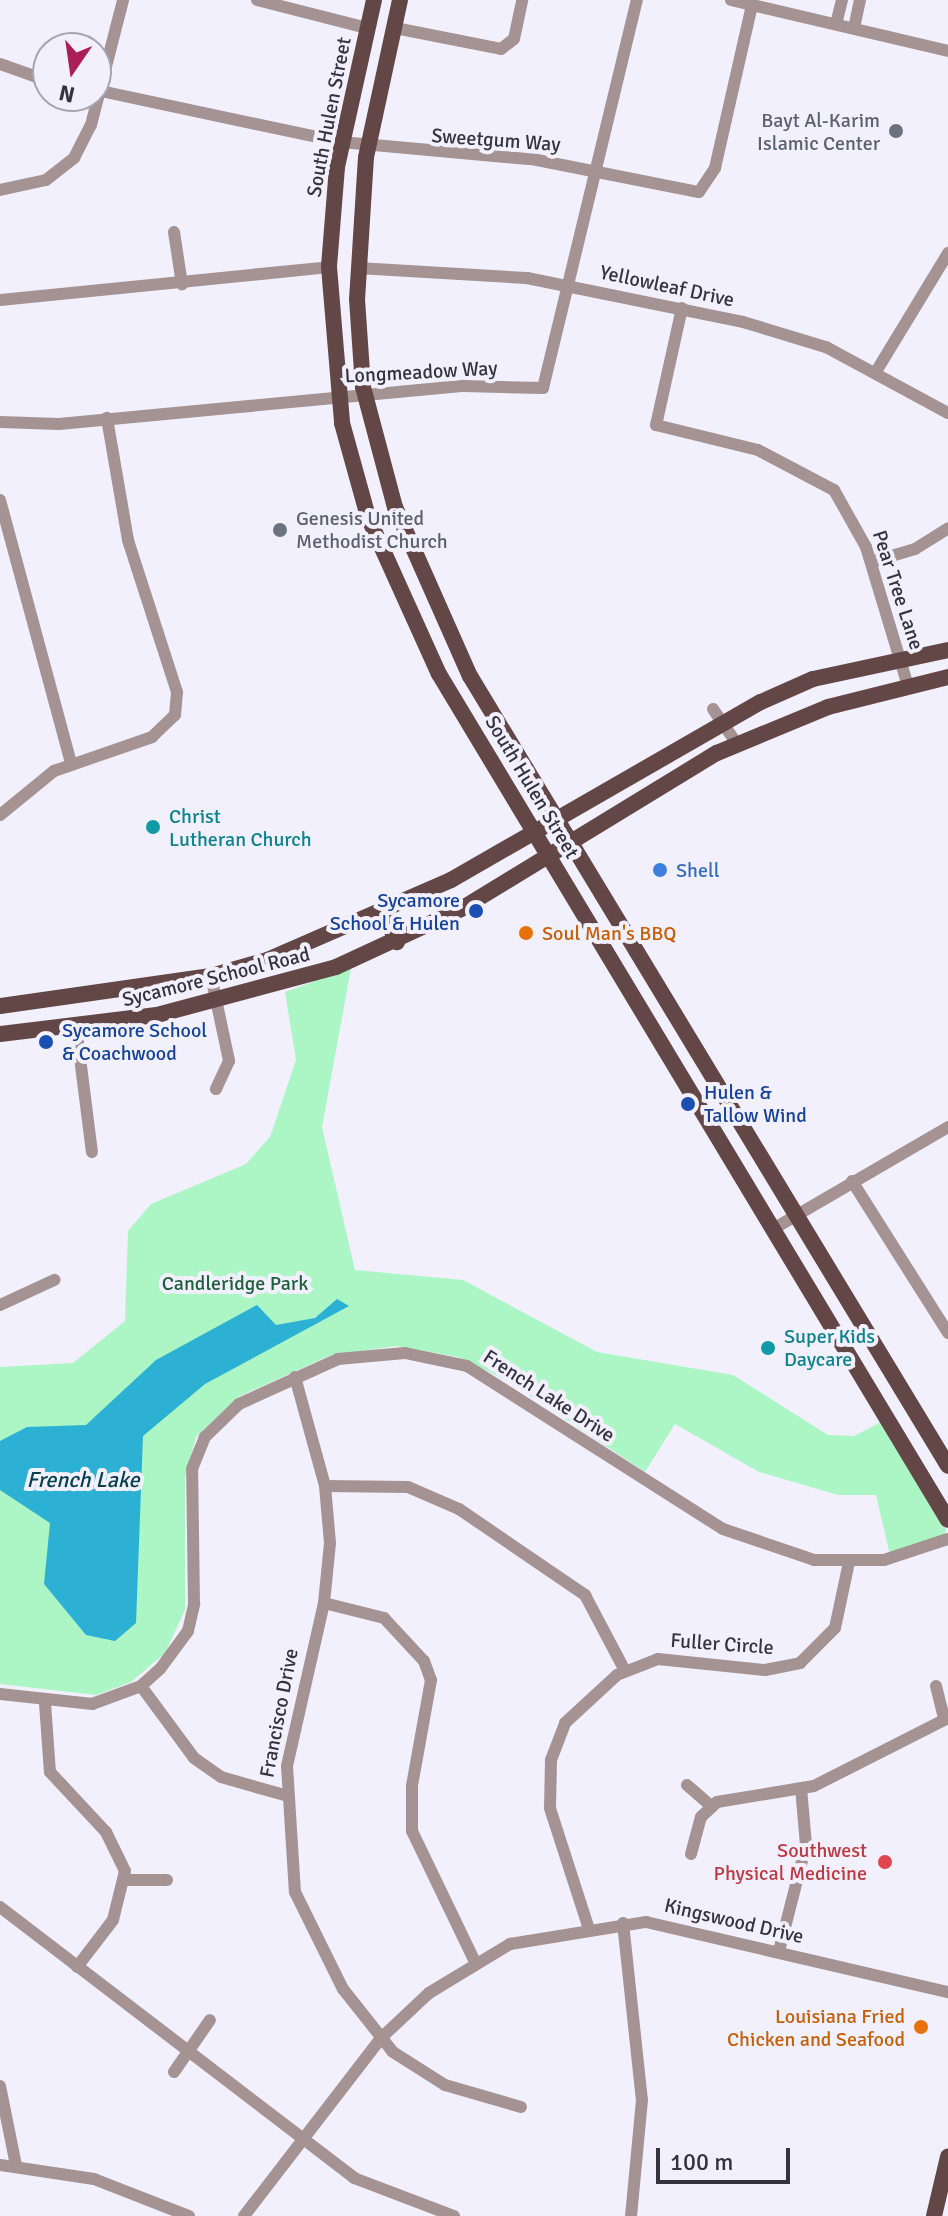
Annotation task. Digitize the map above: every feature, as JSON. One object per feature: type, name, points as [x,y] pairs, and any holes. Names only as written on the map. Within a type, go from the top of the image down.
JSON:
[{"type":"main road","name":"South Hulen Street","points":[[374,0],[341,142],[329,267],[338,396],[368,517],[422,642],[533,832],[948,1520]]},
{"type":"main road","name":"South Hulen Street","points":[[400,0],[368,147],[358,268],[365,395],[395,507],[445,630],[554,821],[650,971],[948,1466]]},
{"type":"main road","points":[[422,642],[445,630]]},
{"type":"main road","name":"Sycamore School Road","points":[[0,1006],[211,976],[384,913],[554,821],[717,715],[827,669],[948,650]]},
{"type":"main road","name":"Sycamore School Road","points":[[0,1034],[76,1026],[217,1001],[397,942],[737,744],[828,707],[948,677]]},
{"type":"main road","points":[[384,913],[397,942]]},
{"type":"main road","points":[[627,988],[650,971]]},
{"type":"main road","points":[[704,1116],[729,1105]]},
{"type":"main road","points":[[888,1420],[912,1406]]},
{"type":"main road","points":[[934,2216],[948,2157]]},
{"type":"street","points":[[112,40],[123,0]]},
{"type":"street","points":[[257,0],[367,28]]},
{"type":"street","points":[[395,28],[501,49],[514,39],[522,0]]},
{"type":"street","name":"Longmeadow Way","points":[[0,422],[107,418],[338,396],[543,388],[637,0]]},
{"type":"street","points":[[731,0],[948,51]]},
{"type":"street","points":[[836,24],[842,0]]},
{"type":"street","points":[[854,28],[860,0]]},
{"type":"street","name":"Sweetgum Way","points":[[112,94],[368,147],[525,158],[678,191],[708,187],[752,5]]},
{"type":"street","points":[[0,64],[32,75]]},
{"type":"street","points":[[0,190],[46,180],[74,158],[90,112]]},
{"type":"street","points":[[174,232],[182,284]]},
{"type":"street","points":[[877,370],[942,275],[948,253]]},
{"type":"street","points":[[0,300],[329,267]]},
{"type":"street","name":"Yellowleaf Drive","points":[[358,268],[467,271],[569,285],[682,308],[814,343],[877,370],[948,413]]},
{"type":"street","name":"Pear Tree Lane","points":[[682,308],[656,425],[758,450],[821,479],[845,504],[871,562],[908,686]]},
{"type":"street","points":[[0,815],[71,763],[152,737],[178,705],[128,540],[107,418]]},
{"type":"street","points":[[0,500],[71,763]]},
{"type":"street","points":[[871,562],[915,549],[948,528]]},
{"type":"street","points":[[717,715],[737,744]]},
{"type":"street","points":[[211,976],[229,1061],[216,1089]]},
{"type":"street","points":[[76,1026],[92,1152]]},
{"type":"street","points":[[773,1229],[948,1127]]},
{"type":"street","points":[[852,1181],[948,1333]]},
{"type":"street","points":[[0,1305],[54,1280]]},
{"type":"street","name":"French Lake Drive","points":[[0,1694],[45,1703],[92,1704],[141,1686],[175,1652],[191,1618],[195,1456],[231,1409],[295,1377],[375,1354],[467,1366],[723,1529],[814,1560],[884,1560],[948,1539]]},
{"type":"street","name":"Francisco Drive","points":[[295,1377],[325,1486],[324,1603],[284,1795],[290,1864],[305,1918],[343,1989],[381,2038],[445,2085],[521,2107]]},
{"type":"street","points":[[325,1486],[408,1487],[459,1509],[585,1595],[625,1671]]},
{"type":"street","name":"Fuller Circle","points":[[588,1926],[556,1832],[551,1760],[582,1703],[625,1671],[675,1657],[765,1670],[800,1663],[835,1628],[849,1562]]},
{"type":"street","points":[[324,1603],[384,1618],[424,1661],[431,1680],[412,1786],[412,1831],[475,1962]]},
{"type":"street","points":[[141,1686],[194,1758],[221,1777],[284,1795]]},
{"type":"street","points":[[710,1805],[801,1788],[946,1719],[936,1686]]},
{"type":"street","points":[[45,1703],[50,1772],[106,1832],[125,1880],[113,1920],[77,1967]]},
{"type":"street","points":[[687,1785],[710,1805]]},
{"type":"street","points":[[779,1951],[806,1845],[801,1788]]},
{"type":"street","points":[[691,1854],[710,1805]]},
{"type":"street","points":[[125,1880],[167,1880]]},
{"type":"street","points":[[0,1907],[366,2186],[454,2216]]},
{"type":"street","points":[[623,1923],[642,2100],[631,2216]]},
{"type":"street","name":"Kingswood Drive","points":[[244,2216],[381,2038],[475,1962],[510,1944],[588,1926],[623,1923],[674,1925],[948,1992]]},
{"type":"street","points":[[174,2072],[210,2020]]},
{"type":"street","points":[[0,2086],[16,2165]]},
{"type":"street","points":[[0,2165],[94,2179],[189,2216]]},
{"type":"green space","name":"Candleridge Park","points":[[351,968],[322,1127],[355,1270],[463,1280],[597,1352],[733,1375],[828,1435],[854,1436],[881,1422],[946,1529],[944,1537],[890,1555],[876,1495],[838,1495],[759,1472],[675,1424],[645,1472],[508,1381],[458,1357],[397,1346],[331,1355],[238,1397],[196,1437],[185,1478],[185,1610],[165,1653],[131,1682],[96,1695],[0,1684],[0,1367],[73,1363],[125,1321],[128,1231],[151,1204],[246,1164],[270,1137],[296,1060],[285,992]]},
{"type":"water","name":"French Lake","points":[[337,1299],[349,1306],[205,1384],[143,1436],[136,1623],[115,1641],[86,1635],[44,1584],[50,1523],[0,1490],[0,1441],[27,1427],[86,1425],[156,1360],[257,1305],[276,1325],[315,1318]]},
{"type":"place","name":"Bayt Al-Karim Islamic Center","points":[[896,131]]},
{"type":"place","name":"Genesis United Methodist Church","points":[[280,530]]},
{"type":"place","name":"Christ Lutheran Church","points":[[153,827]]},
{"type":"place","name":"Shell","points":[[660,870]]},
{"type":"place","name":"Sycamore School & Hulen","points":[[476,911]]},
{"type":"place","name":"Soul Man's BBQ","points":[[526,933]]},
{"type":"place","name":"Sycamore School & Coachwood","points":[[46,1042]]},
{"type":"place","name":"Hulen & Tallow Wind","points":[[688,1104]]},
{"type":"place","name":"Super Kids Daycare","points":[[768,1348]]},
{"type":"place","name":"Southwest Physical Medicine","points":[[885,1862]]},
{"type":"place","name":"Louisiana Fried Chicken and Seafood","points":[[921,2027]]}]
